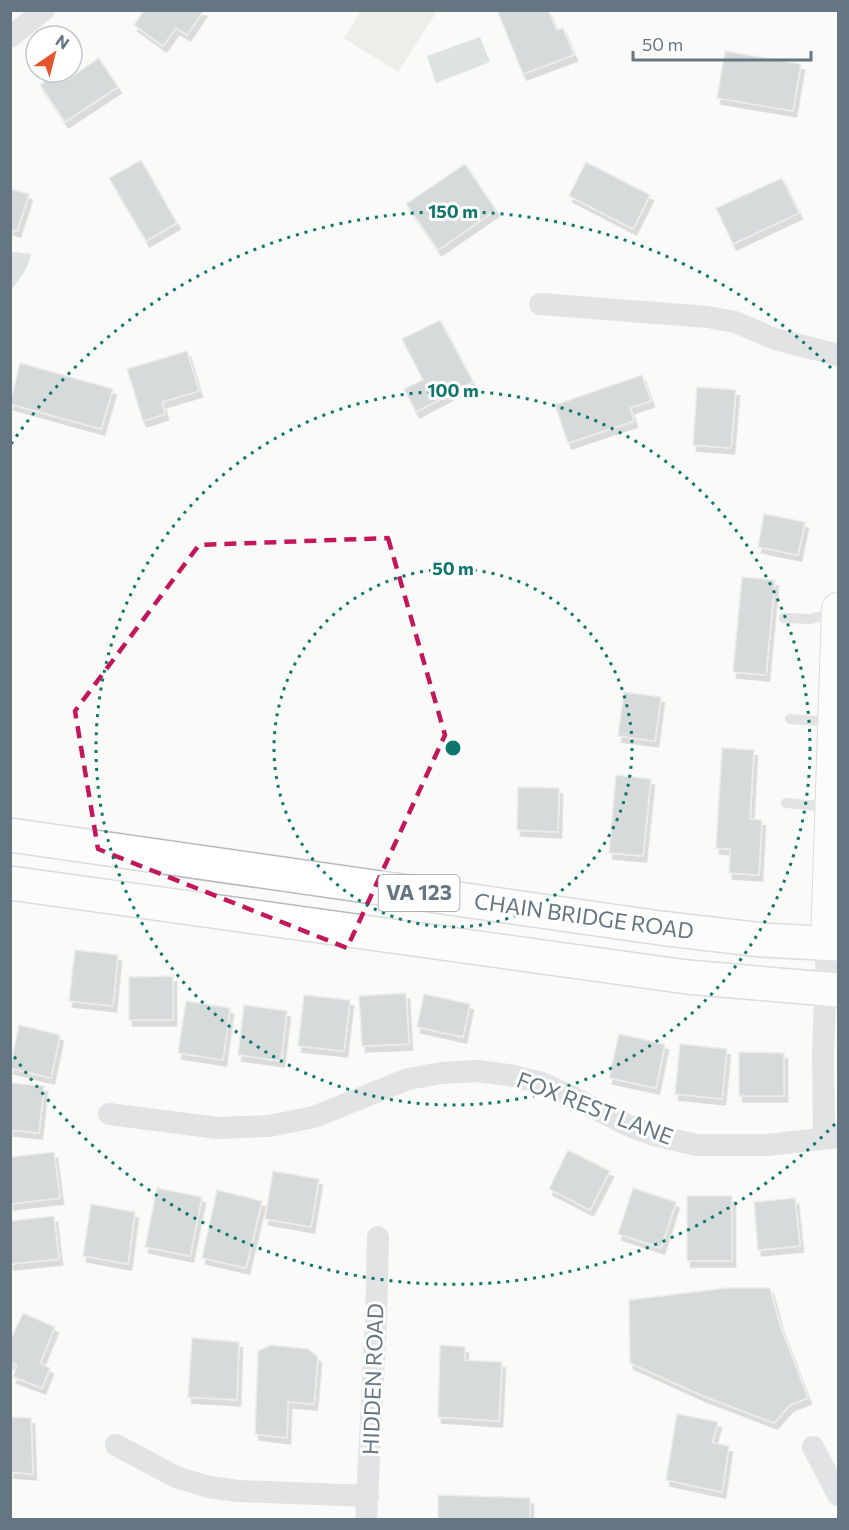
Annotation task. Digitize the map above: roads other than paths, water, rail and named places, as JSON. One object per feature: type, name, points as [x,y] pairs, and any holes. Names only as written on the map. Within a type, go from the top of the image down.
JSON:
[{"type":"main road","name":"CHAIN BRIDGE ROAD","points":[[10,835],[660,928],[762,940],[833,944]]},
{"type":"main road","name":"CHAIN BRIDGE ROAD","points":[[10,883],[687,978],[832,990]]},
{"type":"street","points":[[10,37],[44,10]]},
{"type":"street","points":[[540,304],[708,317],[735,322],[775,339],[838,355]]},
{"type":"street","points":[[831,1138],[823,1054],[832,990],[831,808],[838,610]]},
{"type":"street","name":"FOX REST LANE","points":[[109,1114],[218,1128],[269,1126],[314,1117],[408,1079],[441,1073],[476,1071],[509,1075],[542,1083],[629,1126],[653,1135],[697,1145],[767,1145],[831,1138]]},
{"type":"street","name":"HIDDEN ROAD","points":[[366,1520],[378,1238]]},
{"type":"street","points":[[116,1445],[176,1477],[209,1487],[238,1491],[368,1496]]},
{"type":"street","points":[[813,1447],[838,1495]]},
{"type":"lane","points":[[784,618],[811,619],[838,610]]},
{"type":"lane","points":[[790,719],[833,722]]},
{"type":"lane","points":[[786,803],[831,808]]}]
